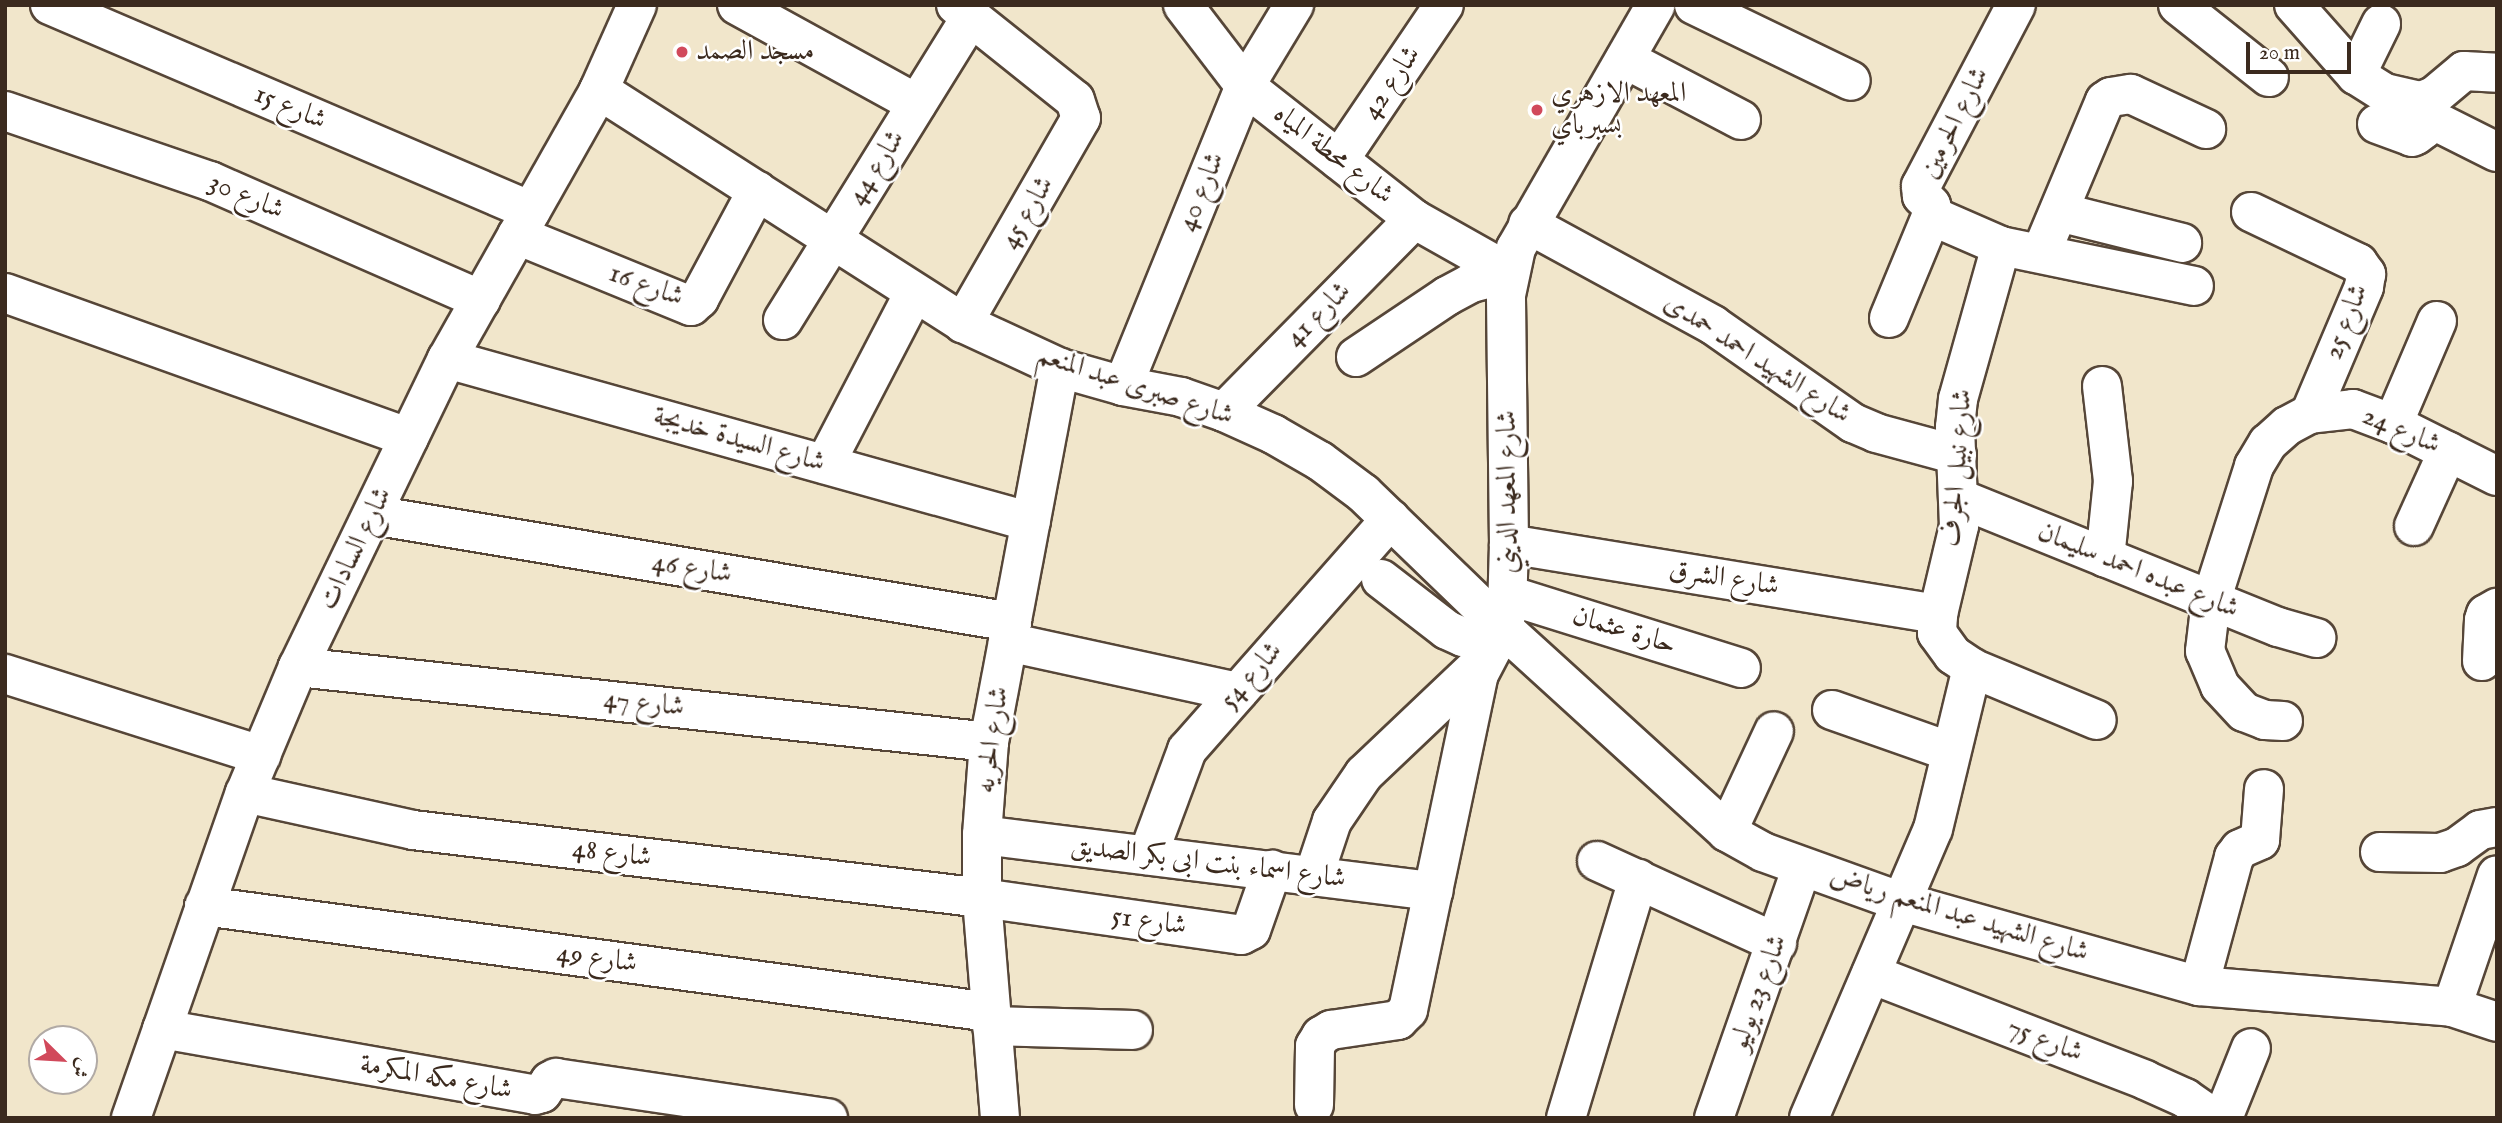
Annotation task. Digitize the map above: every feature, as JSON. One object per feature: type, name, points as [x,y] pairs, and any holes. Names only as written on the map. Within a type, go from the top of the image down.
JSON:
[{"type":"street","name":"شارع 15","points":[[50,5],[91,13],[524,223]]},
{"type":"street","name":"شارع السادات","points":[[131,1118],[245,793],[298,667],[447,359],[599,90],[637,5]]},
{"type":"street","points":[[737,5],[917,104]]},
{"type":"street","name":"شارع محطة المياه","points":[[1183,5],[1245,86],[1414,219],[1510,273]]},
{"type":"street","name":"شارع 40","points":[[1123,386],[1245,86],[1294,5]]},
{"type":"street","name":"شارع 42","points":[[1339,160],[1444,5]]},
{"type":"street","name":"شارع المعهد الديني","points":[[1314,1105],[1315,1046],[1321,1036],[1331,1030],[1398,1020],[1404,1016],[1409,1003],[1477,683],[1498,631],[1509,544],[1506,295],[1510,273],[1528,224],[1656,5]]},
{"type":"street","points":[[1694,5],[1851,81]]},
{"type":"street","name":"شارع الحرمين","points":[[1889,318],[1932,216],[1931,205],[1922,196],[1921,186],[2016,5]]},
{"type":"street","points":[[2178,5],[2269,76]]},
{"type":"street","points":[[2294,5],[2356,75],[2385,93],[2424,109],[2497,152]]},
{"type":"street","name":"شارع 44","points":[[783,320],[917,104],[963,11]]},
{"type":"street","name":"شارع 45","points":[[963,11],[1075,100],[1081,118],[964,323]]},
{"type":"street","points":[[2356,75],[2381,24]]},
{"type":"street","points":[[1625,59],[1741,120]]},
{"type":"street","points":[[2376,124],[2412,137],[2424,129],[2424,109],[2458,73],[2497,73]]},
{"type":"street","name":"شارع صبرى عبد المنعم","points":[[599,90],[964,323],[1060,368],[1123,386],[1181,397],[1224,412],[1273,434],[1320,461],[1391,519],[1498,631]]},
{"type":"street","points":[[2042,253],[2105,102],[2110,97],[2131,94],[2206,129]]},
{"type":"street","name":"شارع 30","points":[[5,111],[210,181],[481,300]]},
{"type":"street","name":"شارع 16","points":[[524,223],[691,306],[699,299],[757,191]]},
{"type":"street","points":[[2059,212],[2182,243]]},
{"type":"street","name":"شارع 25","points":[[2251,212],[2358,263],[2366,274],[2364,287],[2310,414]]},
{"type":"street","points":[[1932,216],[2001,246],[2194,286]]},
{"type":"street","name":"شارع 41","points":[[1224,412],[1414,219]]},
{"type":"street","name":"شارع الشهيد احمد حمدى","points":[[1528,224],[1713,325],[1853,423],[1876,433],[1957,455]]},
{"type":"street","name":"شارع نبيل الجرف","points":[[2001,246],[1958,399],[1957,455],[1961,499],[1954,553],[1938,614],[1937,632],[1952,655],[1972,668],[2097,720]]},
{"type":"street","points":[[1356,357],[1447,296],[1471,283],[1510,273]]},
{"type":"street","points":[[5,293],[409,438]]},
{"type":"street","points":[[825,464],[914,293]]},
{"type":"street","points":[[2393,424],[2437,321]]},
{"type":"street","name":"شارع السيدة خديجة","points":[[447,359],[1031,522]]},
{"type":"street","name":"شارع الحريه","points":[[1000,1118],[982,898],[982,835],[989,742],[1060,368]]},
{"type":"street","points":[[2102,386],[2113,481],[2105,558]]},
{"type":"street","name":"شارع 24","points":[[2283,721],[2265,720],[2244,712],[2213,675],[2205,651],[2211,601],[2254,466],[2268,443],[2287,426],[2310,414],[2353,409],[2393,424],[2497,476]]},
{"type":"street","points":[[2414,526],[2448,451]]},
{"type":"street","name":"شارع عبده احمد سليمان","points":[[1961,499],[2211,601],[2278,627],[2316,638]]},
{"type":"street","name":"شارع 46","points":[[373,515],[1010,632],[1238,692]]},
{"type":"street","name":"شارع 54","points":[[1148,855],[1182,760],[1238,692],[1391,519]]},
{"type":"street","name":"شارع الشرق","points":[[1509,544],[1938,614]]},
{"type":"street","name":"حارة عثمان","points":[[1381,579],[1447,630],[1463,637],[1498,631],[1741,668]]},
{"type":"street","points":[[2482,662],[2484,620],[2486,614],[2497,608]]},
{"type":"street","points":[[1314,875],[1332,821],[1358,781],[1498,631]]},
{"type":"street","name":"شارع الشهيد عبد المنعم رياض","points":[[1498,631],[1727,832],[1763,852],[1902,902],[2199,986],[2452,1007],[2497,1022]]},
{"type":"street","name":"شارع 47","points":[[298,667],[989,742]]},
{"type":"street","points":[[1809,1118],[1933,829],[1972,668]]},
{"type":"street","points":[[5,674],[261,755]]},
{"type":"street","points":[[1832,710],[1951,752]]},
{"type":"street","points":[[1727,832],[1774,731]]},
{"type":"street","points":[[2199,986],[2234,857],[2240,849],[2260,840],[2264,789]]},
{"type":"street","name":"شارع 48","points":[[245,793],[413,830],[982,898]]},
{"type":"street","points":[[2380,852],[2440,853],[2457,847],[2480,830],[2497,827]]},
{"type":"street","name":"شارع اسماء بنت ابى بكر الصديق","points":[[982,835],[1434,891]]},
{"type":"street","points":[[1597,861],[1777,943]]},
{"type":"street","name":"شارع 23 يوليو","points":[[1714,1118],[1802,867]]},
{"type":"street","name":"شارع 51","points":[[982,898],[1245,935],[1253,926],[1272,870]]},
{"type":"street","points":[[1566,1118],[1638,880]]},
{"type":"street","points":[[2452,1007],[2494,896]]},
{"type":"street","name":"شارع 49","points":[[204,906],[991,1019],[1133,1030]]},
{"type":"street","name":"شارع 75","points":[[1871,974],[2145,1080],[2185,1098],[2214,1118]]},
{"type":"street","name":"شارع مكه المكرمة","points":[[162,1029],[536,1095],[542,1093],[550,1081],[556,1078],[828,1118]]},
{"type":"street","points":[[2223,1118],[2251,1048]]},
{"type":"place","name":"مسجد الصمد","points":[[682,52]]},
{"type":"place","name":"المعهد الازهري بسبرباي","points":[[1537,110]]}]
